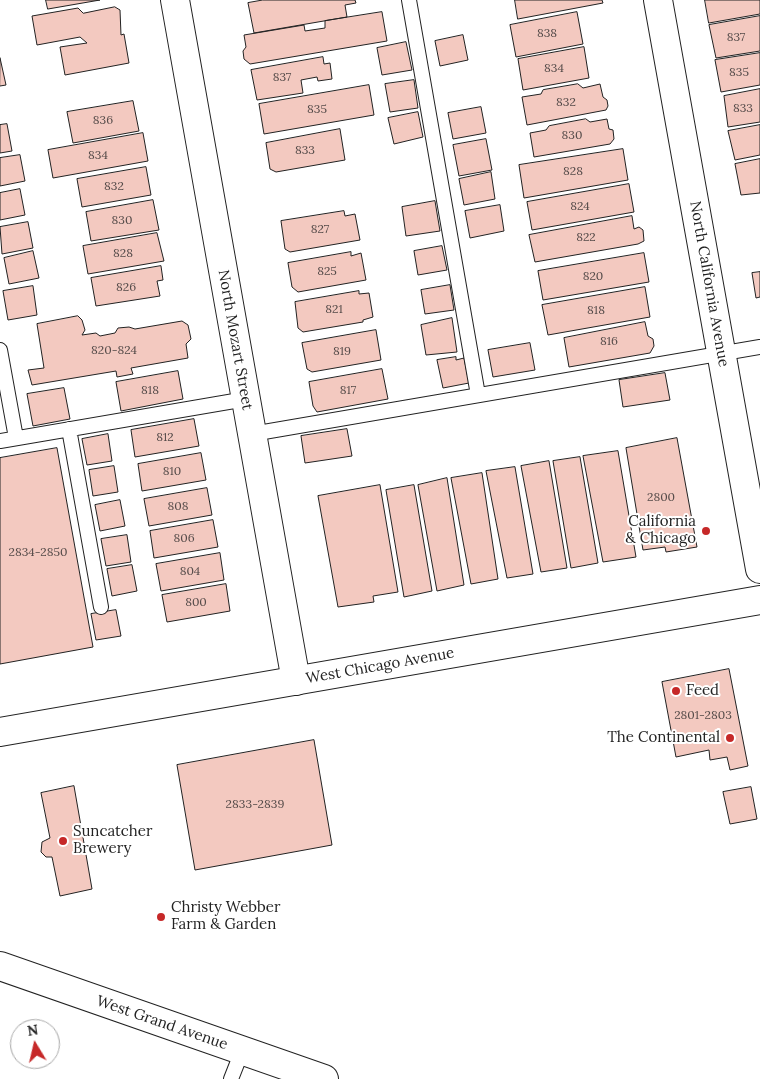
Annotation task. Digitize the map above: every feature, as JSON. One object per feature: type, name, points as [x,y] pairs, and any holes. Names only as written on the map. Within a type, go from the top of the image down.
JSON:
[{"type":"street","name":"North Mozart Street","points":[[175,0],[296,681]]},
{"type":"street","name":"North California Avenue","points":[[658,0],[760,569]]},
{"type":"street","name":"West Chicago Avenue","points":[[0,732],[760,600]]},
{"type":"street","name":"West Grand Avenue","points":[[0,966],[324,1079]]},
{"type":"lane","points":[[409,0],[478,395]]},
{"type":"lane","points":[[252,434],[760,347]]},
{"type":"lane","points":[[0,350],[16,438]]},
{"type":"lane","points":[[0,441],[246,398]]},
{"type":"lane","points":[[68,429],[101,606]]},
{"type":"lane","points":[[231,1079],[242,1050]]},
{"type":"building","points":[[46,0],[100,0],[48,9]]},
{"type":"building","points":[[263,0],[355,0],[356,3],[345,5],[347,17],[254,33],[248,3]]},
{"type":"building","points":[[515,0],[602,0],[603,3],[518,19]]},
{"type":"building","points":[[705,0],[760,0],[760,14],[709,23]]},
{"type":"building","points":[[115,7],[120,10],[121,35],[124,34],[129,63],[65,75],[60,47],[87,43],[80,37],[37,45],[32,16],[78,8],[83,13]]},
{"type":"building","points":[[382,12],[387,41],[250,64],[244,59],[243,51],[246,47],[244,35],[304,25],[305,31],[325,28],[325,21]]},
{"type":"building","points":[[577,12],[583,44],[516,57],[510,25]]},
{"type":"building","points":[[760,16],[760,51],[716,58],[709,25]]},
{"type":"building","points":[[463,35],[468,60],[440,66],[435,41]]},
{"type":"building","points":[[406,42],[412,70],[382,75],[377,48]]},
{"type":"building","points":[[584,47],[589,78],[523,90],[518,59]]},
{"type":"building","points":[[760,53],[760,85],[721,92],[715,60]]},
{"type":"building","points":[[323,57],[324,64],[330,63],[332,79],[318,81],[317,77],[301,80],[303,93],[257,100],[251,70]]},
{"type":"building","points":[[0,58],[6,85],[0,86]]},
{"type":"building","points":[[414,80],[418,108],[390,112],[385,84]]},
{"type":"building","points":[[578,84],[583,88],[600,84],[603,97],[607,100],[608,106],[606,110],[527,125],[522,97],[541,94],[543,90]]},
{"type":"building","points":[[369,85],[374,115],[264,134],[259,104]]},
{"type":"building","points":[[760,89],[760,122],[728,127],[724,96]]},
{"type":"building","points":[[133,101],[139,131],[73,143],[67,112]]},
{"type":"building","points":[[481,107],[486,133],[453,139],[448,113]]},
{"type":"building","points":[[418,112],[423,137],[394,144],[388,118]]},
{"type":"building","points":[[586,119],[590,122],[607,119],[609,129],[613,130],[614,139],[610,144],[534,157],[530,133],[546,130],[549,126]]},
{"type":"building","points":[[7,124],[12,151],[0,153],[0,125]]},
{"type":"building","points":[[760,125],[760,155],[735,160],[728,131]]},
{"type":"building","points":[[340,129],[345,160],[276,172],[270,169],[266,143]]},
{"type":"building","points":[[143,133],[148,161],[53,178],[48,150]]},
{"type":"building","points":[[486,139],[492,170],[459,176],[453,145]]},
{"type":"building","points":[[623,149],[628,180],[524,198],[519,165]]},
{"type":"building","points":[[20,155],[25,181],[0,186],[0,158]]},
{"type":"building","points":[[760,159],[760,193],[741,195],[735,164]]},
{"type":"building","points":[[146,167],[151,195],[82,207],[77,179]]},
{"type":"building","points":[[491,172],[495,199],[464,205],[459,179]]},
{"type":"building","points":[[629,184],[634,212],[532,230],[527,202]]},
{"type":"building","points":[[20,189],[25,215],[0,220],[0,193]]},
{"type":"building","points":[[153,200],[159,230],[91,241],[86,212]]},
{"type":"building","points":[[435,201],[440,231],[406,236],[402,207]]},
{"type":"building","points":[[500,205],[504,231],[470,238],[465,211]]},
{"type":"building","points":[[344,211],[345,216],[355,214],[360,240],[290,252],[285,249],[281,221]]},
{"type":"building","points":[[632,216],[634,229],[639,227],[643,230],[644,241],[638,244],[535,262],[529,235]]},
{"type":"building","points":[[28,222],[33,248],[2,254],[0,227]]},
{"type":"building","points":[[157,233],[164,261],[88,274],[83,246]]},
{"type":"building","points":[[442,246],[447,270],[418,275],[414,251]]},
{"type":"building","points":[[33,251],[39,278],[9,284],[4,258]]},
{"type":"building","points":[[351,252],[351,256],[361,253],[366,280],[298,292],[292,287],[288,263]]},
{"type":"building","points":[[644,253],[649,282],[543,300],[538,271]]},
{"type":"building","points":[[161,266],[163,280],[157,281],[160,296],[96,306],[91,278]]},
{"type":"building","points":[[760,272],[760,297],[756,298],[752,273]]},
{"type":"building","points":[[450,285],[454,310],[425,314],[421,290]]},
{"type":"building","points":[[33,286],[37,315],[8,320],[3,291]]},
{"type":"building","points":[[645,287],[650,317],[548,335],[542,305]]},
{"type":"building","points":[[359,291],[359,294],[369,293],[373,317],[363,320],[363,322],[303,332],[298,328],[295,302]]},
{"type":"building","points":[[78,316],[82,320],[85,330],[82,335],[96,333],[100,336],[115,333],[118,328],[129,327],[135,329],[182,321],[188,325],[191,339],[186,344],[188,358],[131,368],[133,374],[117,377],[116,371],[32,385],[28,370],[44,368],[37,324]]},
{"type":"building","points":[[452,318],[457,352],[426,355],[421,325]]},
{"type":"building","points":[[645,322],[648,336],[653,339],[654,346],[650,353],[569,367],[564,338]]},
{"type":"building","points":[[376,330],[381,360],[312,372],[307,369],[302,343]]},
{"type":"building","points":[[530,343],[535,370],[493,377],[488,350]]},
{"type":"building","points":[[456,357],[456,360],[464,358],[469,383],[443,388],[437,360]]},
{"type":"building","points":[[382,369],[388,399],[317,412],[313,406],[309,382]]},
{"type":"building","points":[[178,371],[183,399],[121,411],[116,382]]},
{"type":"building","points":[[665,373],[670,400],[623,407],[619,380]]},
{"type":"building","points":[[64,388],[70,419],[33,426],[27,394]]},
{"type":"building","points":[[194,419],[199,446],[135,457],[131,430]]},
{"type":"building","points":[[347,429],[352,456],[305,463],[301,436]]},
{"type":"building","points":[[108,434],[112,461],[87,465],[82,439]]},
{"type":"building","points":[[677,438],[697,547],[666,552],[665,547],[643,550],[626,448]]},
{"type":"building","points":[[57,448],[93,647],[0,664],[0,458]]},
{"type":"building","points":[[618,451],[636,557],[603,562],[583,456]]},
{"type":"building","points":[[201,453],[206,480],[142,491],[138,464]]},
{"type":"building","points":[[580,457],[598,563],[571,568],[553,461]]},
{"type":"building","points":[[549,461],[567,568],[541,572],[521,466]]},
{"type":"building","points":[[114,466],[118,492],[93,496],[89,470]]},
{"type":"building","points":[[515,467],[533,574],[507,578],[486,471]]},
{"type":"building","points":[[482,473],[498,579],[471,584],[451,478]]},
{"type":"building","points":[[447,478],[464,585],[437,591],[418,485]]},
{"type":"building","points":[[380,485],[398,592],[373,596],[374,602],[338,607],[318,496]]},
{"type":"building","points":[[414,485],[432,591],[404,597],[386,490]]},
{"type":"building","points":[[207,488],[212,515],[149,526],[144,499]]},
{"type":"building","points":[[120,500],[125,526],[100,531],[95,505]]},
{"type":"building","points":[[213,520],[218,547],[154,558],[150,531]]},
{"type":"building","points":[[127,535],[131,562],[106,566],[101,539]]},
{"type":"building","points":[[220,553],[224,580],[161,591],[156,564]]},
{"type":"building","points":[[132,565],[137,591],[112,596],[107,569]]},
{"type":"building","points":[[226,584],[230,611],[167,622],[162,595]]},
{"type":"building","points":[[116,610],[121,636],[96,640],[91,614]]},
{"type":"building","points":[[729,669],[748,766],[730,770],[727,757],[710,760],[709,750],[676,757],[662,682]]},
{"type":"building","points":[[314,740],[332,845],[195,870],[177,765]]},
{"type":"building","name":"Suncatcher Brewery","points":[[74,786],[92,889],[60,896],[52,857],[46,857],[41,852],[42,842],[50,838],[41,793]]},
{"type":"building","points":[[751,787],[757,819],[730,824],[723,792]]},
{"type":"place","name":"California & Chicago","points":[[706,531]]},
{"type":"place","name":"Feed","points":[[676,691]]},
{"type":"place","name":"The Continental","points":[[730,738]]},
{"type":"place","name":"Suncatcher Brewery","points":[[63,841]]},
{"type":"place","name":"Christy Webber Farm & Garden","points":[[161,917]]}]
